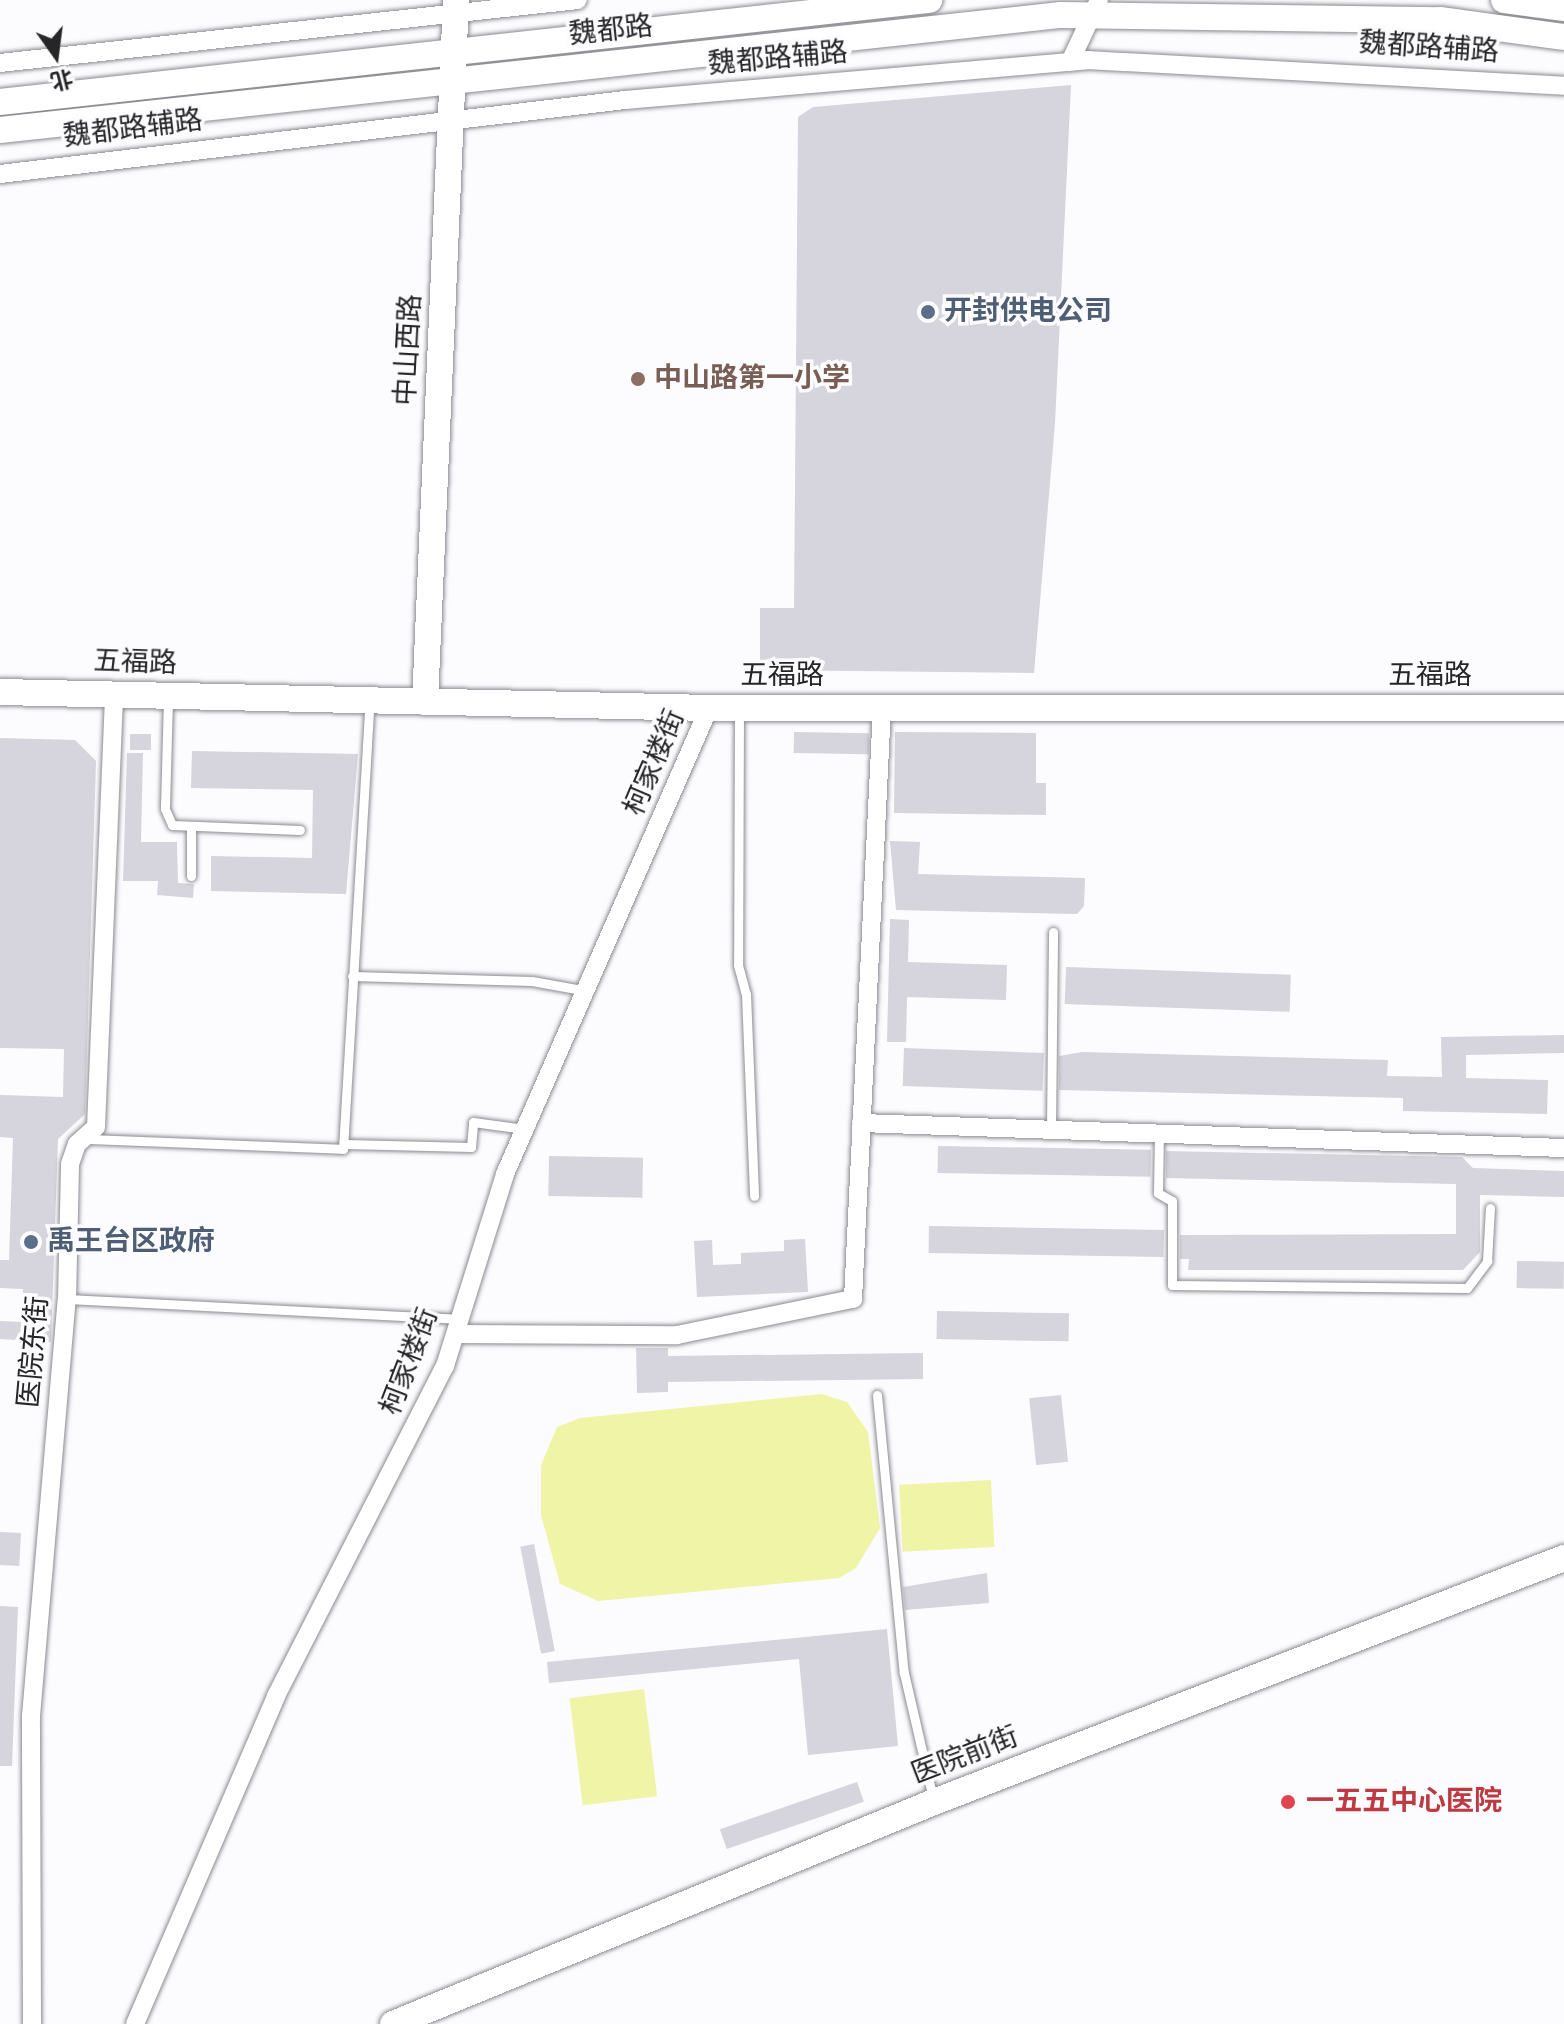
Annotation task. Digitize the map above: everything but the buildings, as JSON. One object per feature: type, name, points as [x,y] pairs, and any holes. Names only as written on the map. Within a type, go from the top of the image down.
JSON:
[{"type":"street","points":[[0,63],[456,7],[578,0]]},
{"type":"street","name":"魏都路","points":[[0,102],[929,0]]},
{"type":"street","points":[[1504,0],[1564,8]]},
{"type":"street","name":"中山西路","points":[[425,702],[456,7]]},
{"type":"street","points":[[1070,62],[1098,7]]},
{"type":"street","name":"魏都路","points":[[0,130],[1098,7],[1440,20],[1564,37]]},
{"type":"street","name":"魏都路辅路","points":[[0,174],[451,120],[1070,62],[1324,69],[1564,86]]},
{"type":"street","name":"五福路","points":[[0,692],[709,708],[1564,708]]},
{"type":"street","name":"医院东街","points":[[32,2024],[31,1716],[67,1299],[70,1164],[96,1127],[114,694]]},
{"type":"street","name":"柯家楼街","points":[[135,2024],[276,1696],[426,1409],[525,1129],[709,708]]},
{"type":"street","points":[[457,1326],[677,1335],[847,1305],[853,1299],[882,709]]},
{"type":"street","points":[[861,1123],[1564,1148]]},
{"type":"street","name":"医院前街","points":[[393,2024],[934,1802],[1564,1558]]},
{"type":"lane","points":[[168,696],[165,809],[172,825],[191,830],[300,830]]},
{"type":"lane","points":[[87,1139],[339,1151],[345,1144],[352,976],[370,701]]},
{"type":"lane","points":[[739,708],[738,965],[746,994],[754,1196]]},
{"type":"lane","points":[[191,830],[191,876]]},
{"type":"lane","points":[[1051,1129],[1053,932]]},
{"type":"lane","points":[[352,976],[532,981],[587,991]]},
{"type":"lane","points":[[345,1144],[471,1147],[473,1122],[525,1129]]},
{"type":"lane","points":[[1159,1133],[1158,1193],[1172,1201],[1172,1285],[1467,1288],[1487,1261],[1490,1208]]},
{"type":"lane","points":[[67,1299],[457,1326]]},
{"type":"lane","points":[[877,1395],[904,1673],[934,1802]]},
{"type":"green space","points":[[821,1394],[847,1402],[868,1432],[880,1528],[856,1568],[839,1578],[598,1601],[560,1584],[541,1515],[541,1465],[557,1427],[580,1418]]},
{"type":"green space","points":[[991,1480],[995,1547],[903,1552],[899,1485]]},
{"type":"green space","points":[[644,1689],[657,1796],[583,1805],[570,1698]]},
{"type":"place","name":"开封供电公司","points":[[928,312]]},
{"type":"place","name":"中山路第一小学","points":[[638,379]]},
{"type":"place","name":"禹王台区政府","points":[[31,1242]]},
{"type":"place","name":"一五五中心医院","points":[[1288,1802]]}]
